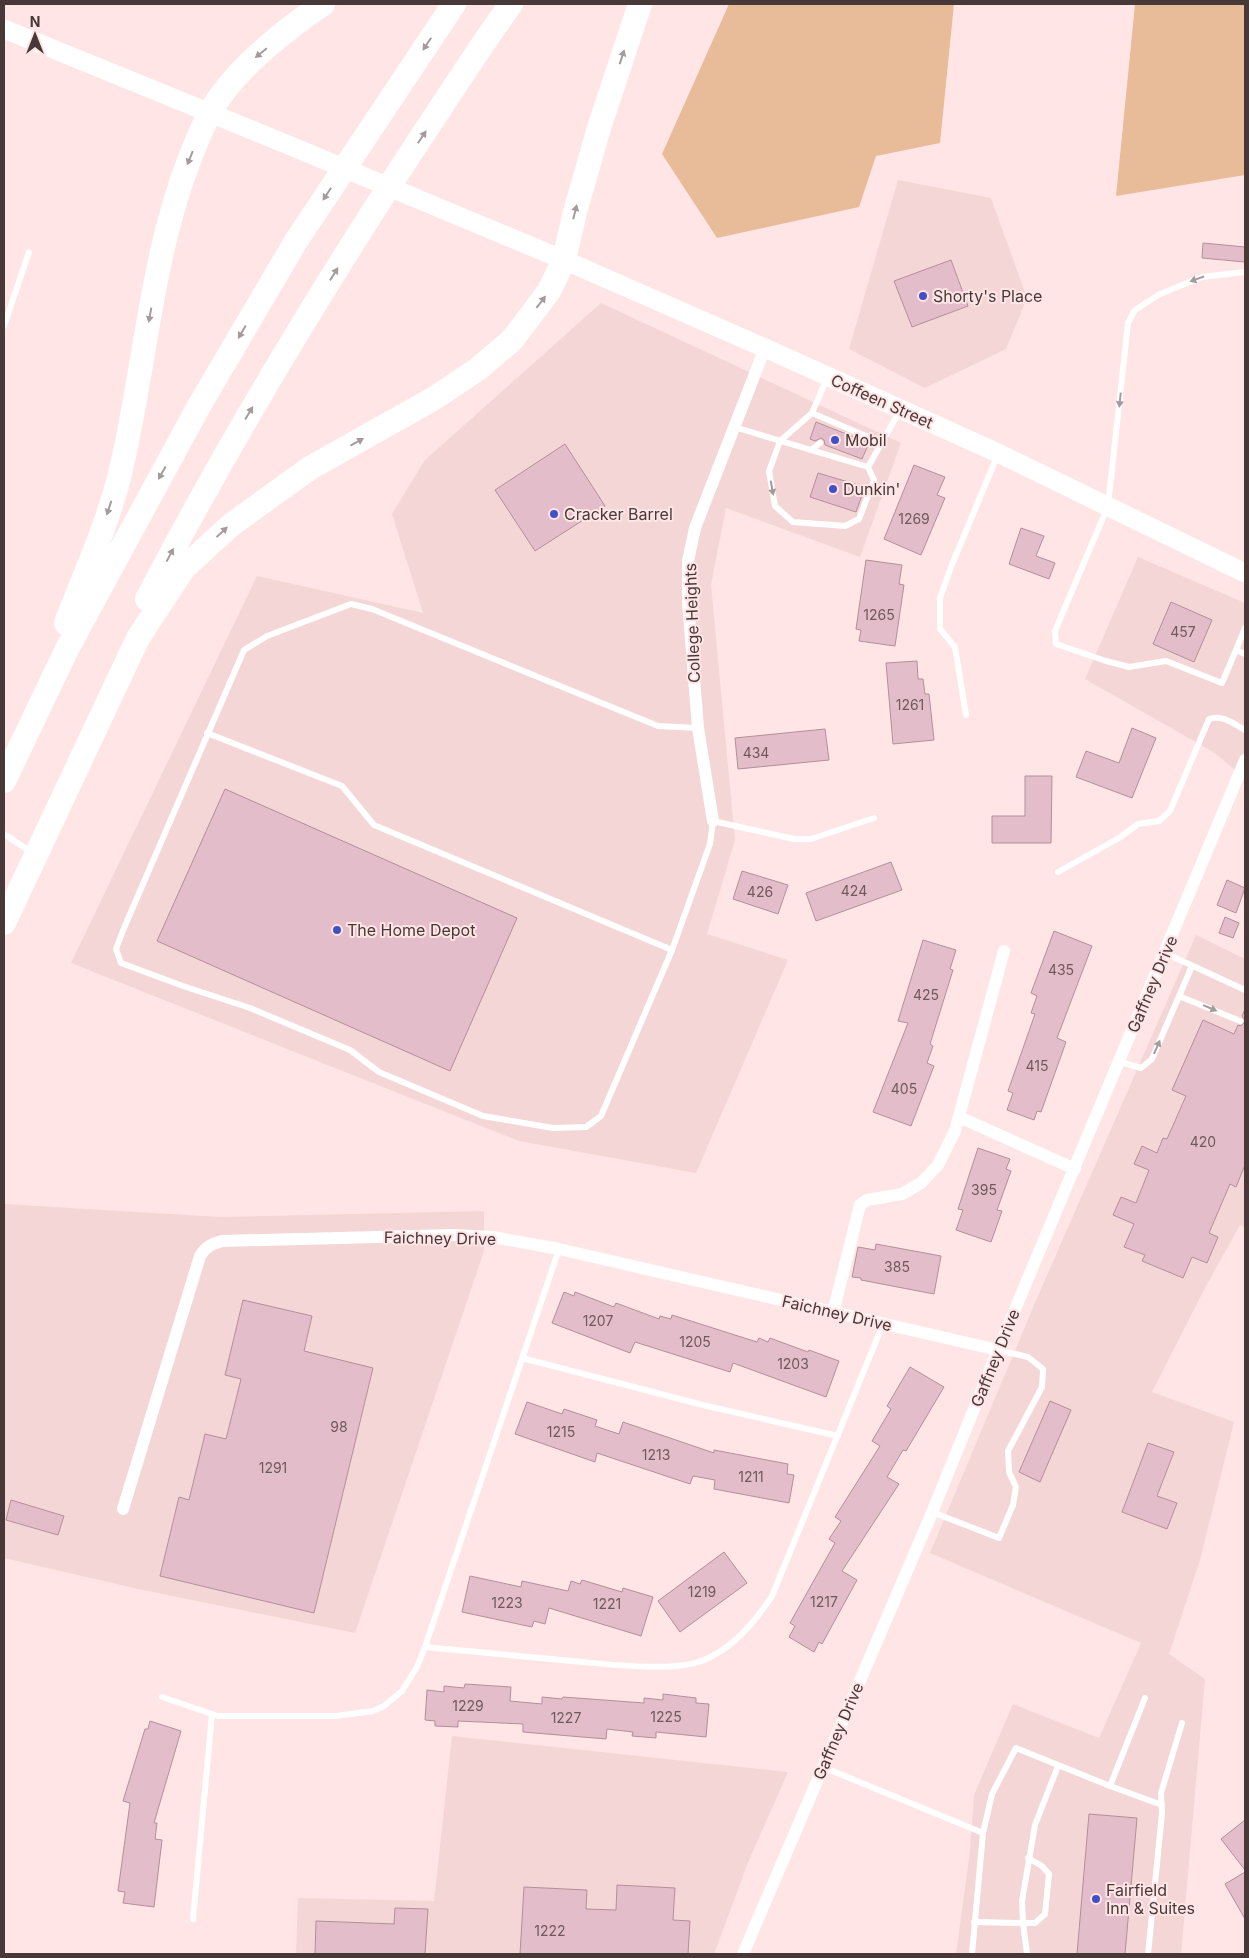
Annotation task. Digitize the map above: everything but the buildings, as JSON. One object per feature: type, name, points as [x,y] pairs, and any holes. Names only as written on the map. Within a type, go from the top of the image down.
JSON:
[{"type":"highway","points":[[4,770],[64,629],[103,528],[118,479],[161,253],[182,180],[210,113],[222,94],[252,61],[323,4]]},
{"type":"highway","points":[[4,781],[67,649],[199,406],[296,241],[454,4]]},
{"type":"highway","points":[[4,898],[25,848],[125,641],[238,432],[388,187],[511,4]]},
{"type":"highway","points":[[4,923],[138,638],[184,568],[230,524],[310,468],[433,399],[478,369],[512,340],[549,291],[564,260],[575,212],[596,138],[640,4]]},
{"type":"main road","name":"Coffeen Street","points":[[4,28],[564,260],[765,348],[998,453],[1245,573]]},
{"type":"street","name":"College Heights","points":[[713,821],[698,728],[688,602],[688,561],[695,528],[765,348]]},
{"type":"street","name":"Gaffney Drive","points":[[743,1954],[932,1512],[1245,760]]},
{"type":"street","points":[[833,1313],[860,1204],[867,1200],[902,1194],[921,1184],[938,1165],[955,1131],[1004,951]]},
{"type":"street","points":[[959,1116],[1075,1169]]},
{"type":"street","name":"Faichney Drive","points":[[123,1509],[200,1256],[204,1249],[211,1244],[222,1241],[452,1235],[493,1237],[559,1249],[998,1350]]},
{"type":"lane","points":[[4,326],[29,252]]},
{"type":"lane","points":[[1245,272],[1202,277],[1160,294],[1135,310],[1128,323],[1108,506],[1056,631],[1056,644],[1129,667],[1166,661],[1222,683],[1245,628]]},
{"type":"lane","points":[[734,427],[780,441],[831,456],[868,468],[874,480],[858,520],[846,526],[793,522],[775,506],[769,471],[780,441],[812,413],[828,376]]},
{"type":"lane","points":[[868,468],[900,409]]},
{"type":"lane","points":[[812,413],[858,436],[882,443]]},
{"type":"lane","points":[[811,450],[820,443]]},
{"type":"lane","points":[[831,456],[839,450]]},
{"type":"lane","points":[[966,715],[955,647],[940,629],[940,598],[950,567],[998,453]]},
{"type":"lane","points":[[698,728],[658,726],[372,609],[351,604],[267,636],[244,650],[124,928],[116,949],[121,963],[250,1008],[350,1050],[379,1072],[483,1116],[553,1128],[586,1127],[601,1116],[672,950],[710,844],[713,821],[794,839],[811,839],[874,818]]},
{"type":"lane","points":[[1236,650],[1245,654]]},
{"type":"lane","points":[[1058,872],[1119,838],[1138,824],[1159,821],[1170,811],[1209,719],[1216,716],[1226,719],[1245,730]]},
{"type":"lane","points":[[207,733],[342,786],[374,825],[672,950]]},
{"type":"lane","points":[[4,834],[25,848]]},
{"type":"lane","points":[[1165,953],[1245,990]]},
{"type":"lane","points":[[1120,1062],[1141,1068],[1152,1059],[1192,966]]},
{"type":"lane","points":[[1179,996],[1240,1021]]},
{"type":"lane","points":[[162,1697],[218,1716],[336,1716],[373,1711],[384,1706],[402,1691],[417,1667],[425,1647],[559,1249]]},
{"type":"lane","points":[[425,1647],[616,1665],[674,1666],[704,1660],[732,1643],[757,1619],[772,1596],[883,1324]]},
{"type":"lane","points":[[932,1512],[999,1538],[1013,1505],[1016,1486],[1009,1472],[1008,1451],[1042,1387],[1042,1369],[1028,1357],[998,1350]]},
{"type":"lane","points":[[522,1358],[703,1405],[838,1436]]},
{"type":"lane","points":[[1110,1786],[1144,1698]]},
{"type":"lane","points":[[193,1919],[212,1714]]},
{"type":"lane","points":[[1148,1954],[1162,1805],[1161,1793],[1182,1723]]},
{"type":"lane","points":[[972,1954],[983,1833],[992,1794],[1016,1748],[1162,1805]]},
{"type":"lane","points":[[1027,1954],[1022,1901],[1028,1858],[1035,1825],[1058,1766]]},
{"type":"lane","points":[[822,1767],[983,1833]]},
{"type":"lane","points":[[974,1922],[1035,1923],[1045,1914],[1049,1874],[1042,1866],[1028,1858]]},
{"type":"shaded area","points":[[729,4],[954,4],[940,143],[876,156],[859,207],[717,238],[662,154]]},
{"type":"shaded area","points":[[1135,4],[1245,4],[1245,175],[1116,196]]},
{"type":"shaded area","points":[[898,180],[991,198],[1027,298],[1006,349],[925,388],[849,349]]},
{"type":"shaded area","points":[[601,303],[901,443],[860,557],[726,508],[711,585],[735,840],[707,934],[788,960],[696,1173],[519,1141],[71,963],[257,576],[423,613],[392,514],[425,460]]},
{"type":"shaded area","points":[[1138,557],[1245,603],[1245,779],[1215,753],[1085,679]]},
{"type":"shaded area","points":[[1196,935],[1245,959],[1245,1228],[1240,1225],[1205,1288],[1152,1392],[1234,1422],[1200,1560],[1169,1654],[1205,1679],[1181,1954],[956,1954],[970,1851],[974,1795],[1013,1704],[1099,1738],[1141,1643],[930,1553],[1034,1305]]},
{"type":"shaded area","points":[[4,1204],[220,1217],[484,1211],[484,1251],[355,1633],[138,1589],[4,1558]]},
{"type":"shaded area","points":[[452,1736],[788,1772],[749,1860],[714,1954],[296,1954],[298,1898],[434,1901]]},
{"type":"place","name":"Shorty's Place","points":[[923,296]]},
{"type":"place","name":"Mobil","points":[[835,440]]},
{"type":"place","name":"Dunkin'","points":[[833,489]]},
{"type":"place","name":"Cracker Barrel","points":[[554,514]]},
{"type":"place","name":"The Home Depot","points":[[337,930]]},
{"type":"place","name":"Fairfield Inn & Suites","points":[[1096,1899]]}]
